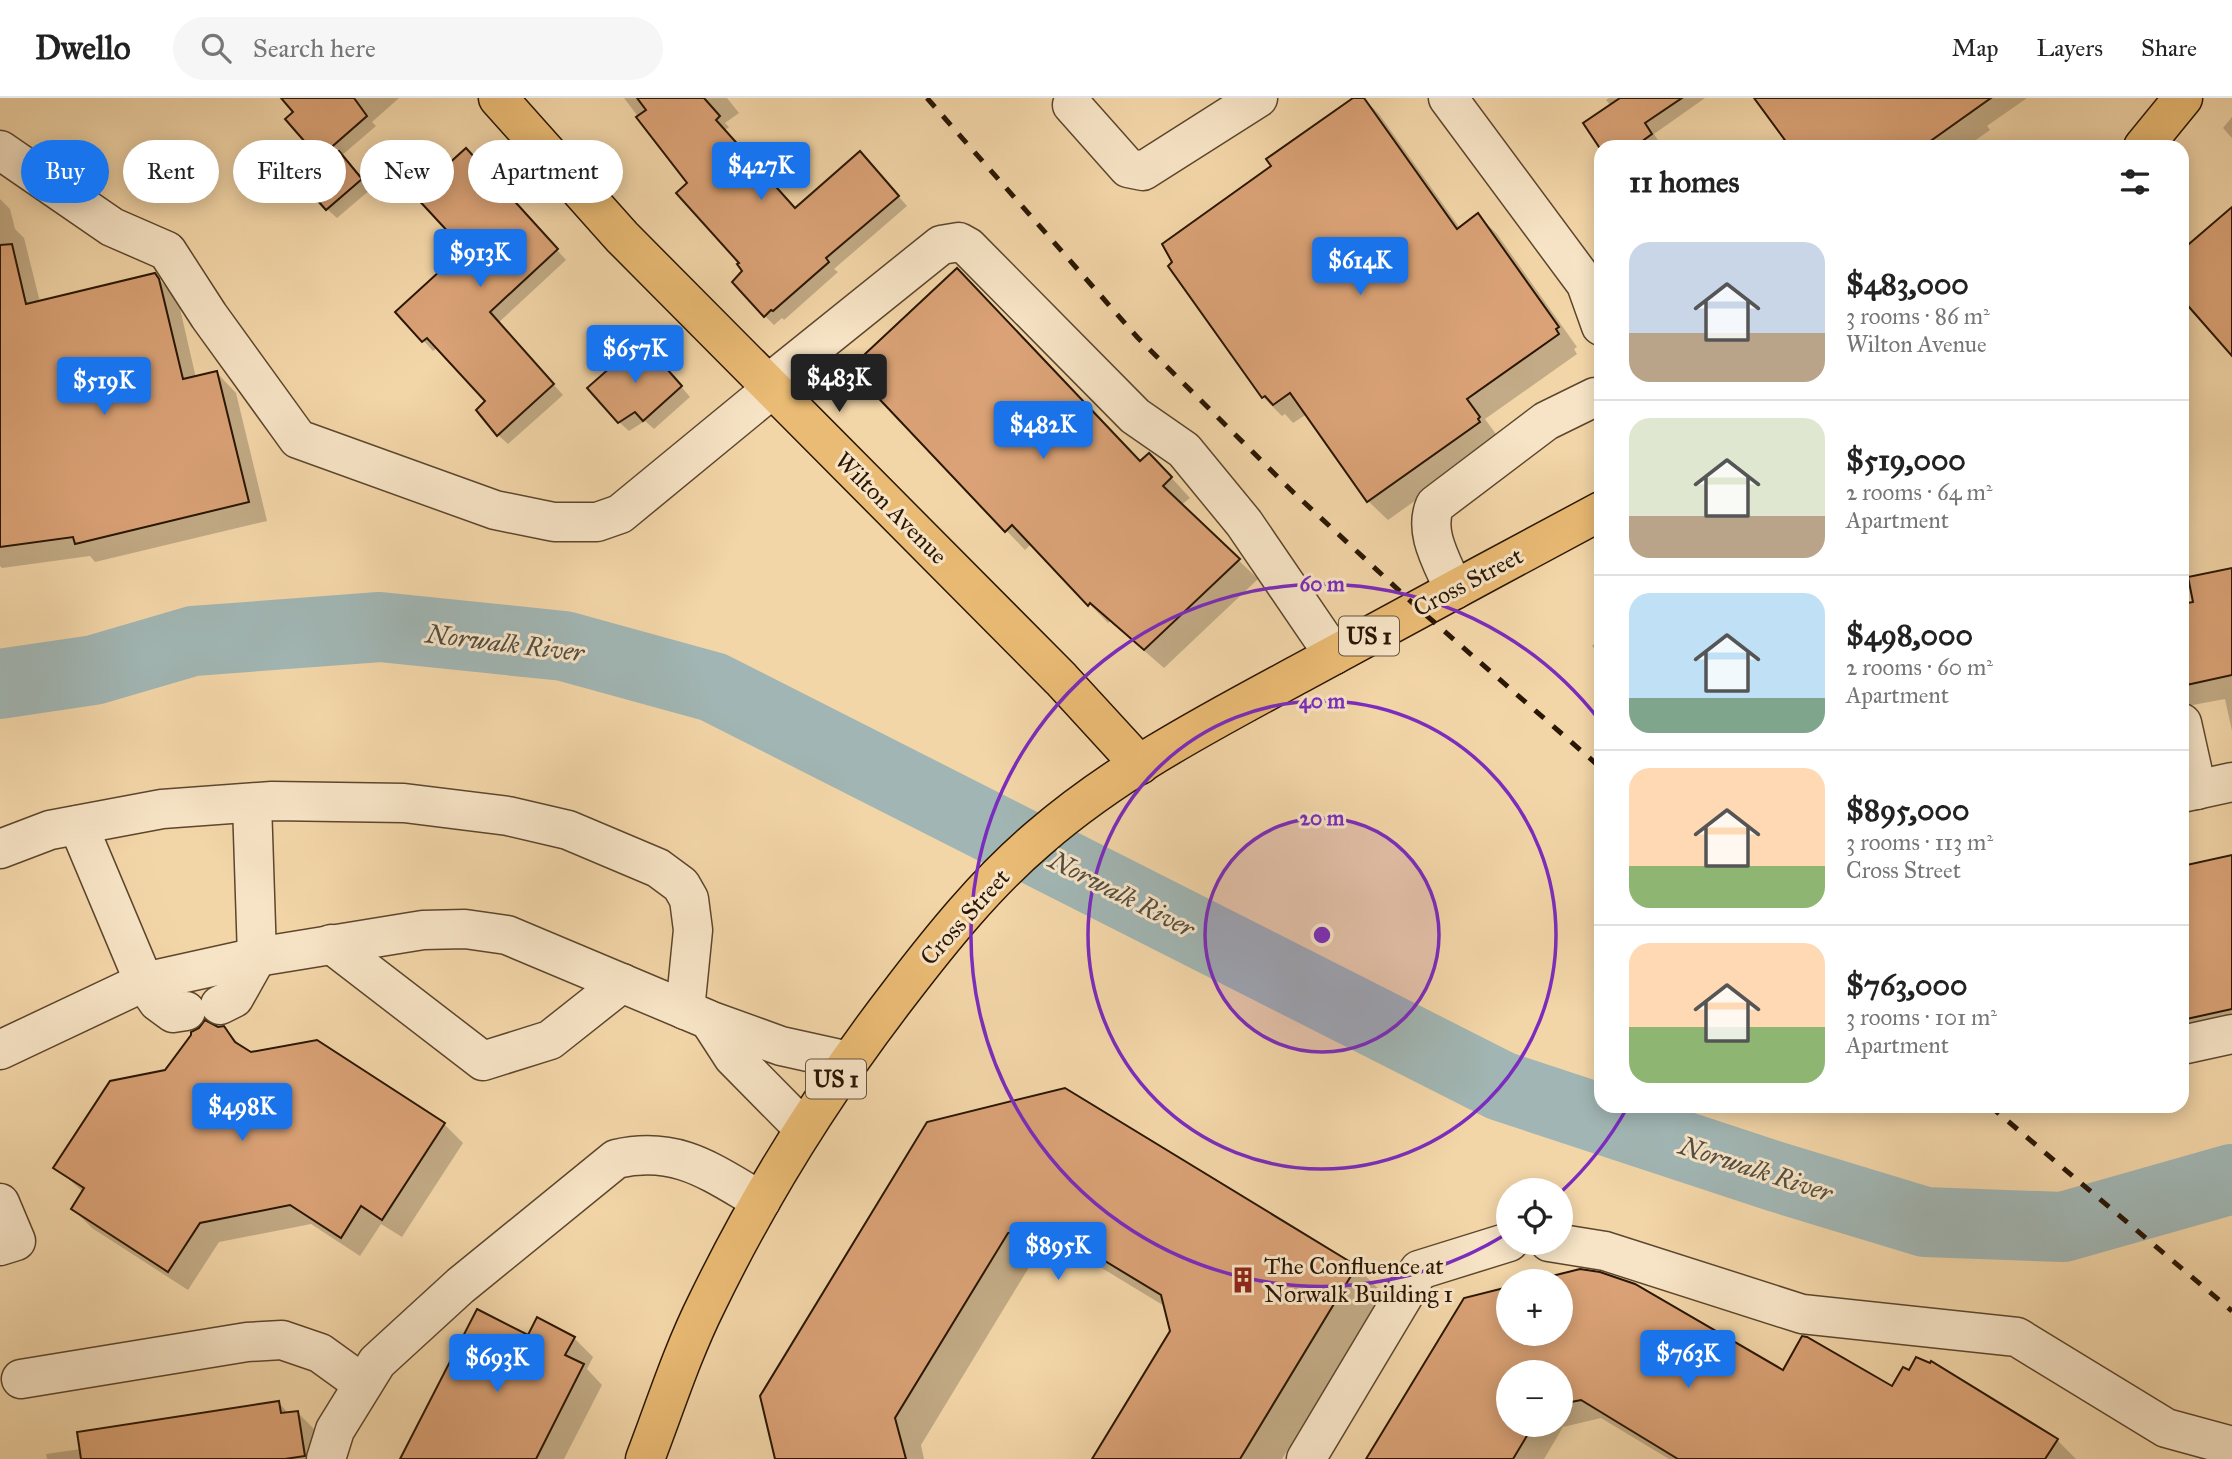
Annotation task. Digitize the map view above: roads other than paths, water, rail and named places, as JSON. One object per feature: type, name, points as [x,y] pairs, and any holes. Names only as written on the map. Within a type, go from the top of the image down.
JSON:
[{"type":"main road","name":"Wilton Avenue","points":[[498,98],[622,237],[1061,679],[1140,765]]},
{"type":"main road","points":[[2149,140],[2183,98]]},
{"type":"main road","name":"Cross Street","points":[[645,1459],[706,1304],[804,1129],[849,1060],[922,964],[1003,872],[1040,837],[1140,765],[1334,655],[1594,515]]},
{"type":"street","points":[[1070,106],[1128,168],[1143,171],[1258,98]]},
{"type":"street","points":[[1448,98],[1586,285],[1594,307]]},
{"type":"street","points":[[0,150],[112,227],[167,251],[209,316],[298,439],[495,510],[554,522],[597,522],[620,514],[941,245],[958,242],[968,247],[1135,416],[1184,450],[1244,523],[1334,655]]},
{"type":"street","points":[[1454,590],[1430,530],[1430,517],[1435,505],[1546,421],[1594,397]]},
{"type":"street","points":[[2189,744],[2204,788]]},
{"type":"street","points":[[0,849],[50,830],[162,808],[272,801],[404,803],[508,816],[568,830],[659,868],[681,885],[690,900],[697,1015],[733,1057],[804,1129]]},
{"type":"street","points":[[78,825],[144,982],[158,1002],[173,1013],[203,1008],[234,998],[257,957],[252,803]]},
{"type":"street","points":[[0,1050],[144,982],[331,944],[423,930],[466,929],[507,934],[697,1015],[781,1046],[849,1060]]},
{"type":"street","points":[[331,944],[483,1061],[550,1040],[622,983]]},
{"type":"street","points":[[2189,1043],[2232,1034]]},
{"type":"street","points":[[327,1459],[335,1430],[377,1362],[460,1286],[616,1159],[637,1154],[666,1156],[695,1163],[761,1202]]},
{"type":"street","points":[[0,1203],[16,1241],[0,1246]]},
{"type":"street","points":[[1306,1459],[1419,1270],[1496,1246]]},
{"type":"street","points":[[1573,1246],[1605,1251],[1802,1314],[2017,1337],[2166,1428],[2232,1446]]},
{"type":"street","points":[[20,1379],[247,1342],[282,1340],[320,1353],[363,1384]]},
{"type":"street","points":[[2227,1459],[2232,1454]]},
{"type":"waterway","name":"Norwalk River","points":[[0,684],[94,670],[193,641],[380,627],[564,646],[713,687],[1501,1086],[1777,1177],[1925,1222],[2063,1227],[2232,1179]]},
{"type":"railway","points":[[927,98],[1138,338],[1294,493],[1419,609],[1594,762]]},
{"type":"railway","points":[[1998,1113],[2232,1311]]},
{"type":"place","name":"The Confluence at Norwalk Building 1","points":[[1243,1280]]}]
